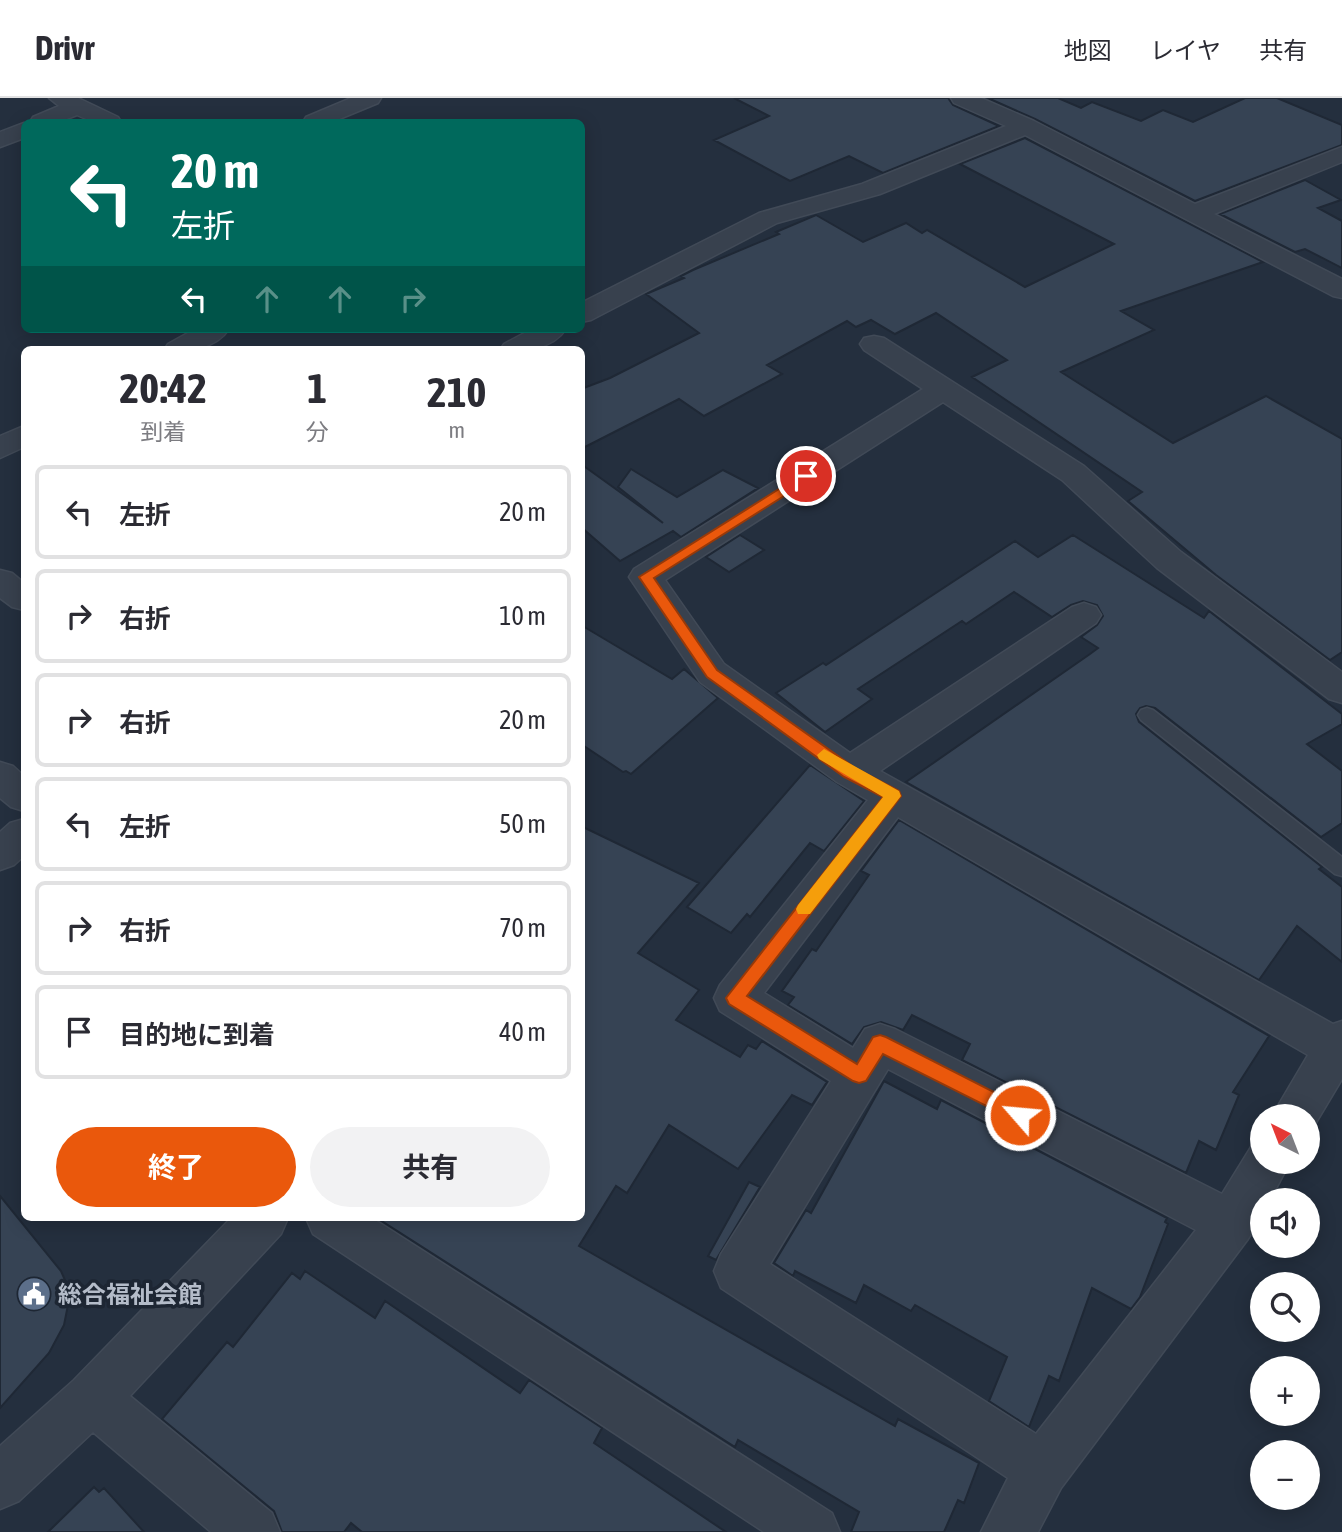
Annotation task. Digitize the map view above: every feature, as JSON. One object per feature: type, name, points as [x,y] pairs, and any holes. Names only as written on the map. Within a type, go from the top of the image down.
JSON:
[{"type":"street","points":[[321,119],[370,98]]},
{"type":"street","points":[[962,98],[993,102],[1026,126],[1342,290]]},
{"type":"street","points":[[45,119],[69,103],[104,119]]},
{"type":"street","points":[[585,312],[768,218],[870,188],[1026,126]]},
{"type":"street","points":[[0,140],[21,131]]},
{"type":"street","points":[[1194,213],[1342,155]]},
{"type":"street","points":[[185,346],[208,333]]},
{"type":"street","points":[[874,344],[1073,473],[1169,560],[1342,690]]},
{"type":"street","points":[[943,390],[646,577],[712,673],[850,772],[1339,1044],[1302,1104]]},
{"type":"street","points":[[0,449],[21,437]]},
{"type":"street","points":[[0,581],[21,597]]},
{"type":"street","points":[[850,772],[1084,615]]},
{"type":"street","points":[[0,776],[21,794]]},
{"type":"street","points":[[859,1075],[735,998],[893,796]]},
{"type":"street","points":[[0,854],[21,836]]},
{"type":"street","points":[[1042,1468],[738,1271],[880,1043],[1231,1223]]},
{"type":"street","points":[[1008,1532],[1042,1468],[1231,1223],[1260,1174]]},
{"type":"street","points":[[0,1482],[92,1398],[261,1221]]},
{"type":"street","points":[[335,1221],[813,1532]]},
{"type":"street","points":[[92,1398],[253,1532]]},
{"type":"lane","points":[[1147,715],[1342,868]]},
{"type":"building","points":[[734,98],[948,98],[953,105],[999,126],[883,173],[849,156],[790,181],[714,140],[769,116]]},
{"type":"building","points":[[988,98],[1058,98],[1081,108],[1092,102],[1141,121],[1163,110],[1193,122],[1245,98],[1277,98],[1342,125],[1342,145],[1195,201],[1035,119]]},
{"type":"building","points":[[1025,138],[1263,262],[1121,311],[1154,330],[1061,372],[1173,443],[1266,396],[1342,439],[1342,652],[1330,660],[1216,575],[1128,501],[1142,492],[972,377],[1007,360],[936,313],[895,334],[871,320],[856,327],[847,321],[767,365],[782,374],[704,416],[679,399],[585,447],[585,387],[610,378],[699,333],[646,294],[816,215],[863,242],[906,223],[922,233],[927,230],[1025,287],[1114,244],[960,164]]},
{"type":"building","points":[[1305,180],[1341,200],[1318,208],[1342,221],[1342,268],[1305,249],[1295,252],[1220,214]]},
{"type":"building","points":[[585,467],[663,523],[618,487],[631,469],[677,497],[723,470],[758,488],[681,537],[673,531],[620,561],[585,530]]},
{"type":"building","points":[[740,535],[764,550],[729,572],[706,557]]},
{"type":"building","points":[[1073,535],[1204,618],[1209,611],[1342,714],[1342,724],[1307,744],[1342,771],[1342,823],[1321,837],[1155,708],[1146,706],[1140,708],[1136,714],[1139,722],[1322,867],[1319,869],[1342,887],[1342,962],[1297,926],[1259,980],[906,782],[1098,648],[1081,637],[1097,625],[1103,616],[1097,605],[1083,601],[1052,617],[1014,592],[966,624],[962,621],[858,689],[872,699],[825,732],[776,693],[823,663],[826,665],[1015,541],[1038,557]]},
{"type":"building","points":[[585,627],[672,679],[684,669],[718,698],[631,774],[623,772],[585,747]]},
{"type":"building","points":[[810,765],[864,801],[824,851],[810,843],[750,917],[747,914],[731,933],[687,907]]},
{"type":"building","points":[[899,820],[1269,1036],[1233,1092],[1239,1095],[1216,1150],[1199,1141],[1186,1173],[962,1060],[970,1044],[912,1015],[903,1030],[881,1022],[864,1027],[852,1044],[788,1005],[794,997],[782,991],[812,949],[816,951],[869,875],[861,871]]},
{"type":"building","points":[[585,828],[699,883],[638,953],[699,990],[676,1020],[740,1057],[748,1045],[756,1049],[762,1041],[827,1082],[812,1105],[792,1095],[738,1169],[669,1125],[627,1193],[616,1186],[579,1246],[895,1426],[898,1419],[979,1463],[964,1503],[958,1500],[944,1532],[851,1532],[859,1512],[738,1440],[735,1447],[382,1221],[585,1221]]},
{"type":"building","points":[[884,1081],[937,1109],[941,1100],[1167,1218],[1165,1222],[1168,1224],[1140,1297],[1131,1309],[1092,1288],[1059,1381],[1049,1376],[1029,1427],[989,1401],[1007,1357],[915,1305],[911,1311],[864,1285],[856,1303],[795,1271],[793,1276],[774,1263],[806,1210],[811,1213]]},
{"type":"building","points":[[749,1182],[760,1187],[716,1260],[708,1256]]},
{"type":"building","name":"総合福祉会館","points":[[0,1196],[61,1271],[68,1287],[69,1300],[64,1325],[49,1353],[0,1408]]},
{"type":"building","points":[[305,1271],[375,1318],[385,1301],[520,1393],[529,1380],[602,1428],[594,1443],[726,1532],[362,1532],[351,1523],[344,1532],[282,1532],[274,1511],[162,1419],[227,1342],[233,1347],[292,1273],[300,1279]]},
{"type":"building","points":[[94,1487],[99,1492],[104,1488],[144,1532],[48,1532]]},
{"type":"slow traffic","points":[[804,909],[893,796],[824,755]]},
{"type":"place","name":"総合福祉会館","points":[[34,1294]]},
{"type":"route","points":[[806,476],[646,577],[712,673],[850,772],[893,796],[735,998],[859,1075],[880,1043],[1020,1115]]}]
